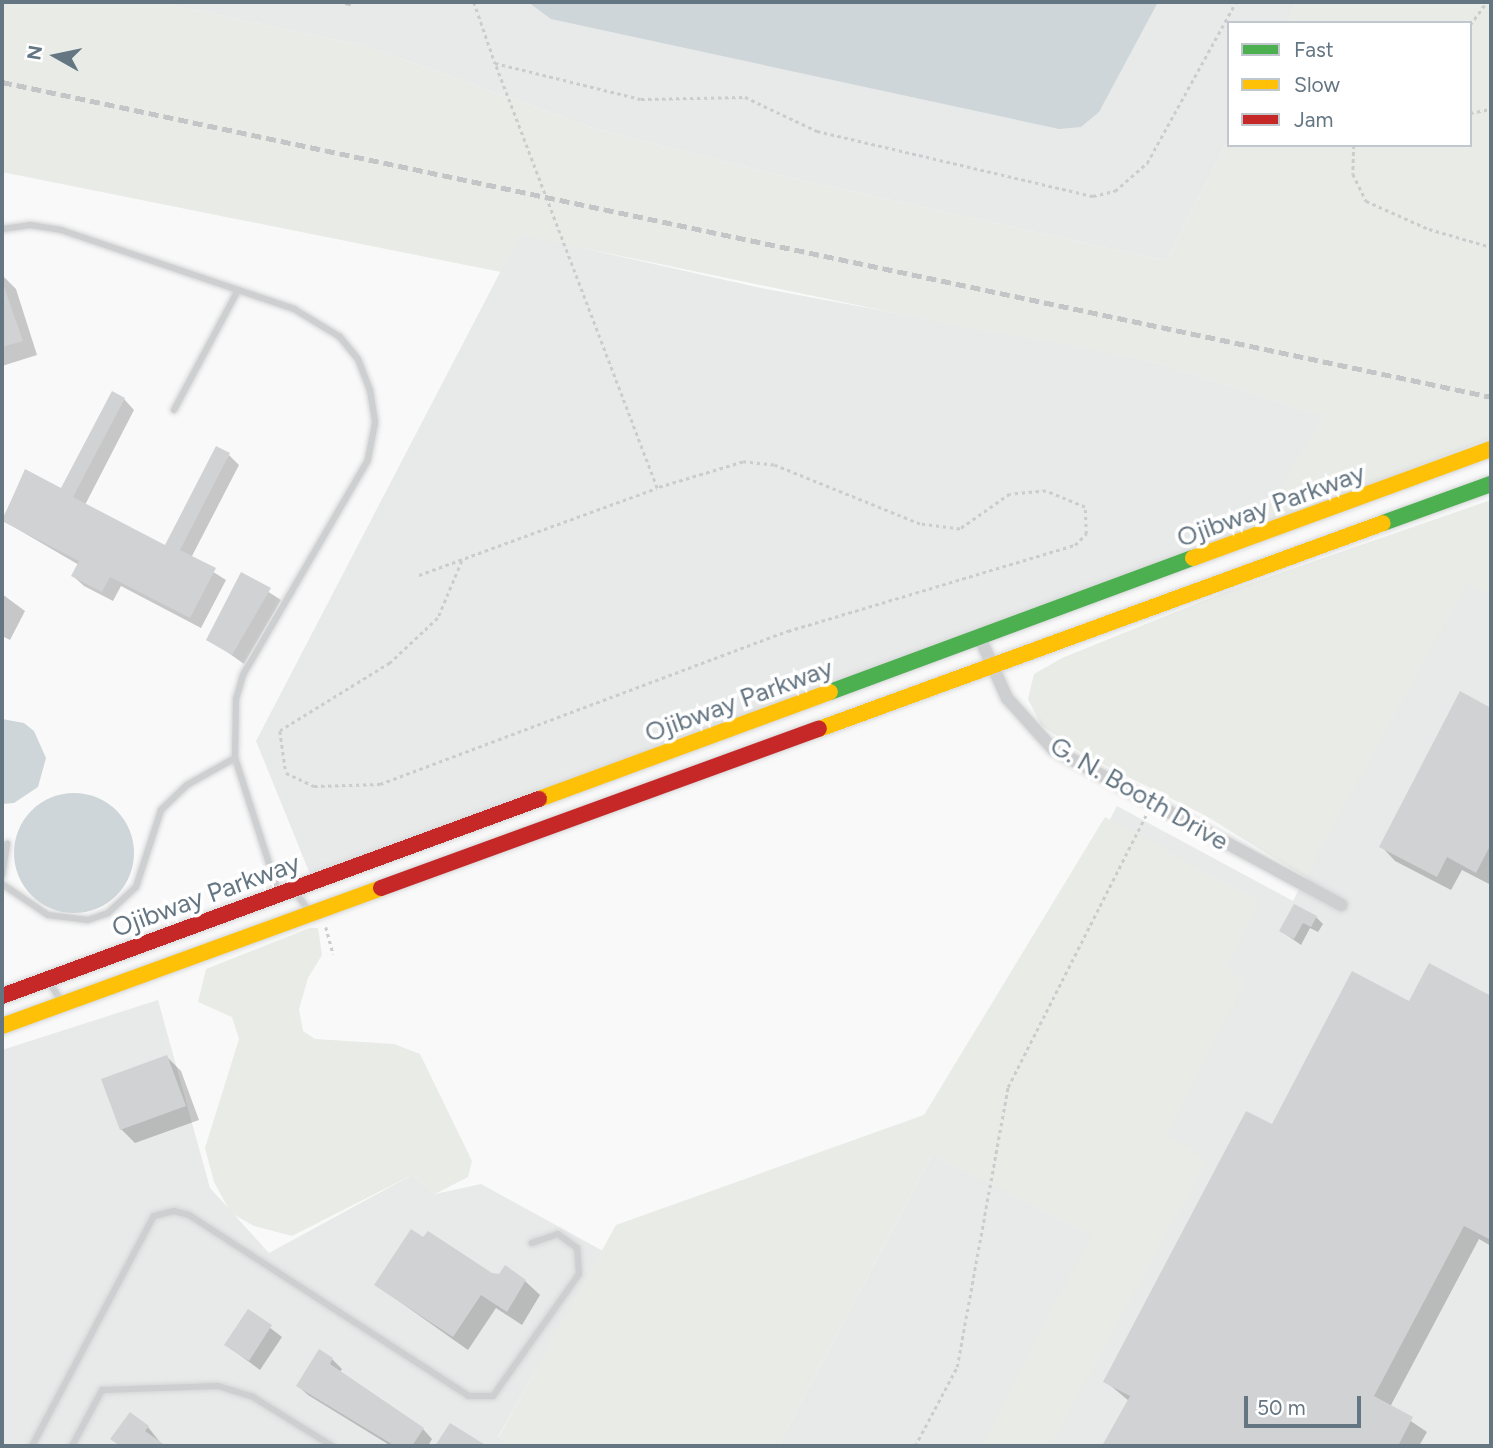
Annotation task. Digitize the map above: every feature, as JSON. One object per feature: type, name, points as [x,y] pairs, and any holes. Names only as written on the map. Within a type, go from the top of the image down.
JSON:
[{"type":"main road","name":"Ojibway Parkway","points":[[2,996],[1491,449]]},
{"type":"main road","name":"Ojibway Parkway","points":[[2,1026],[1491,484]]},
{"type":"street","name":"G. N. Booth Drive","points":[[980,638],[990,666],[1014,708],[1053,749],[1341,905]]},
{"type":"lane","points":[[2,229],[30,225],[61,230],[294,309],[340,337],[358,359],[370,390],[375,423],[368,460],[243,675],[236,699],[235,758],[287,893],[316,911]]},
{"type":"lane","points":[[174,410],[238,290]]},
{"type":"lane","points":[[2,884],[48,915],[89,920],[108,913],[136,887],[161,810],[187,785],[235,758]]},
{"type":"lane","points":[[2,876],[7,843]]},
{"type":"lane","points":[[47,979],[63,1004]]},
{"type":"lane","points":[[32,1446],[154,1216],[174,1211],[189,1215],[469,1396],[493,1396],[579,1274],[577,1248],[558,1234],[531,1242]]},
{"type":"lane","points":[[72,1446],[102,1390],[218,1386],[253,1397],[332,1446]]},
{"type":"path","points":[[474,2],[657,488]]},
{"type":"path","points":[[495,63],[641,99],[745,97],[817,131],[1093,196],[1115,191],[1147,163],[1236,2]]},
{"type":"path","points":[[1472,22],[1487,2]]},
{"type":"path","points":[[1472,113],[1491,109]]},
{"type":"path","points":[[1354,147],[1353,174],[1366,201],[1429,229],[1491,247]]},
{"type":"path","points":[[419,575],[657,488],[743,463],[775,465],[920,524],[960,529],[1010,494],[1046,491],[1085,507],[1086,534],[1075,545],[788,631],[380,784],[314,786],[286,773],[280,731],[390,663],[438,618],[462,561]]},
{"type":"path","points":[[915,1446],[957,1367],[1008,1087],[1152,804]]},
{"type":"path","points":[[316,911],[333,954]]},
{"type":"shaded area","points":[[2,2],[156,2],[369,47],[593,128],[756,170],[1166,261],[1227,142],[1227,147],[1472,147],[1472,21],[1288,21],[1297,2],[1491,2],[1491,438],[1258,528],[1323,416],[1144,359],[962,327],[520,235],[501,272],[2,172]]},
{"type":"shaded area","points":[[156,2],[1297,2],[1288,21],[1227,21],[1227,142],[1166,261],[756,170],[593,128],[369,47]]},
{"type":"shaded area","points":[[528,2],[1158,2],[1099,112],[1081,127],[1059,129],[551,19]]},
{"type":"shaded area","points":[[520,234],[761,288],[1144,359],[1324,416],[1258,528],[310,874],[256,741]]},
{"type":"shaded area","points":[[1491,500],[1491,597],[1467,584],[1305,877],[1206,816],[1083,754],[1041,725],[1028,699],[1034,674],[1062,658],[1225,592]]},
{"type":"shaded area","points":[[1491,538],[1491,1446],[778,1446],[1117,806],[1293,901],[1474,544]]},
{"type":"shaded area","points":[[2,719],[24,723],[34,731],[46,758],[38,787],[14,803],[2,804]]},
{"type":"shaded area","points":[[74,793],[97,797],[117,810],[130,830],[134,853],[130,876],[117,896],[97,909],[74,913],[51,909],[31,896],[18,876],[14,853],[18,830],[31,810],[51,797]]},
{"type":"shaded area","points":[[1105,817],[1259,901],[1226,968],[1246,982],[1166,1136],[1207,1160],[1050,1446],[981,1446],[1091,1235],[932,1155],[778,1446],[510,1446],[498,1438],[616,1225],[924,1115]]},
{"type":"shaded area","points":[[310,928],[318,928],[322,955],[308,978],[299,1009],[303,1031],[315,1039],[394,1044],[420,1054],[472,1161],[468,1177],[435,1194],[412,1175],[292,1236],[254,1226],[231,1213],[214,1182],[205,1148],[239,1039],[232,1017],[198,1002],[206,969]]},
{"type":"shaded area","points":[[158,1000],[210,1188],[269,1253],[412,1175],[435,1194],[481,1184],[603,1251],[498,1437],[510,1446],[2,1446],[2,1050]]},
{"type":"building","points":[[2,281],[23,341],[2,347]]},
{"type":"building","points":[[112,391],[125,398],[73,497],[165,545],[216,446],[230,453],[180,550],[216,568],[190,618],[110,577],[102,592],[71,576],[79,561],[2,521],[25,469],[61,488]]},
{"type":"building","points":[[241,572],[271,588],[232,655],[206,640]]},
{"type":"building","points":[[1460,691],[1491,708],[1491,844],[1476,873],[1447,857],[1437,877],[1379,847]]},
{"type":"building","points":[[1294,904],[1317,916],[1311,927],[1303,923],[1294,939],[1279,931]]},
{"type":"building","points":[[1429,963],[1491,996],[1491,1240],[1464,1226],[1374,1396],[1413,1417],[1398,1446],[1102,1446],[1130,1396],[1103,1382],[1246,1111],[1272,1124],[1352,971],[1409,1001]]},
{"type":"building","points":[[167,1055],[186,1106],[120,1130],[101,1079]]},
{"type":"building","points":[[411,1229],[423,1237],[428,1231],[492,1273],[499,1274],[505,1265],[526,1280],[507,1312],[481,1295],[453,1337],[374,1285]]},
{"type":"building","points":[[248,1309],[272,1325],[249,1361],[224,1345]]},
{"type":"building","points":[[319,1349],[333,1358],[330,1364],[424,1428],[412,1446],[395,1446],[296,1386]]},
{"type":"building","points":[[130,1412],[149,1426],[145,1431],[166,1446],[120,1446],[110,1439]]},
{"type":"building","points":[[450,1423],[487,1446],[435,1446]]},
{"type":"railway","points":[[345,2],[351,3]]},
{"type":"railway","points":[[2,82],[1491,397]]},
{"type":"traffic: fast","points":[[1383,523],[1491,484]]},
{"type":"traffic: fast","points":[[830,692],[1193,558]]},
{"type":"traffic: slow","points":[[1193,558],[1491,449]]},
{"type":"traffic: slow","points":[[819,729],[1383,523]]},
{"type":"traffic: slow","points":[[539,799],[830,692]]},
{"type":"traffic: slow","points":[[2,1026],[381,888]]},
{"type":"traffic: jam","points":[[381,888],[819,729]]},
{"type":"traffic: jam","points":[[2,996],[539,799]]}]
